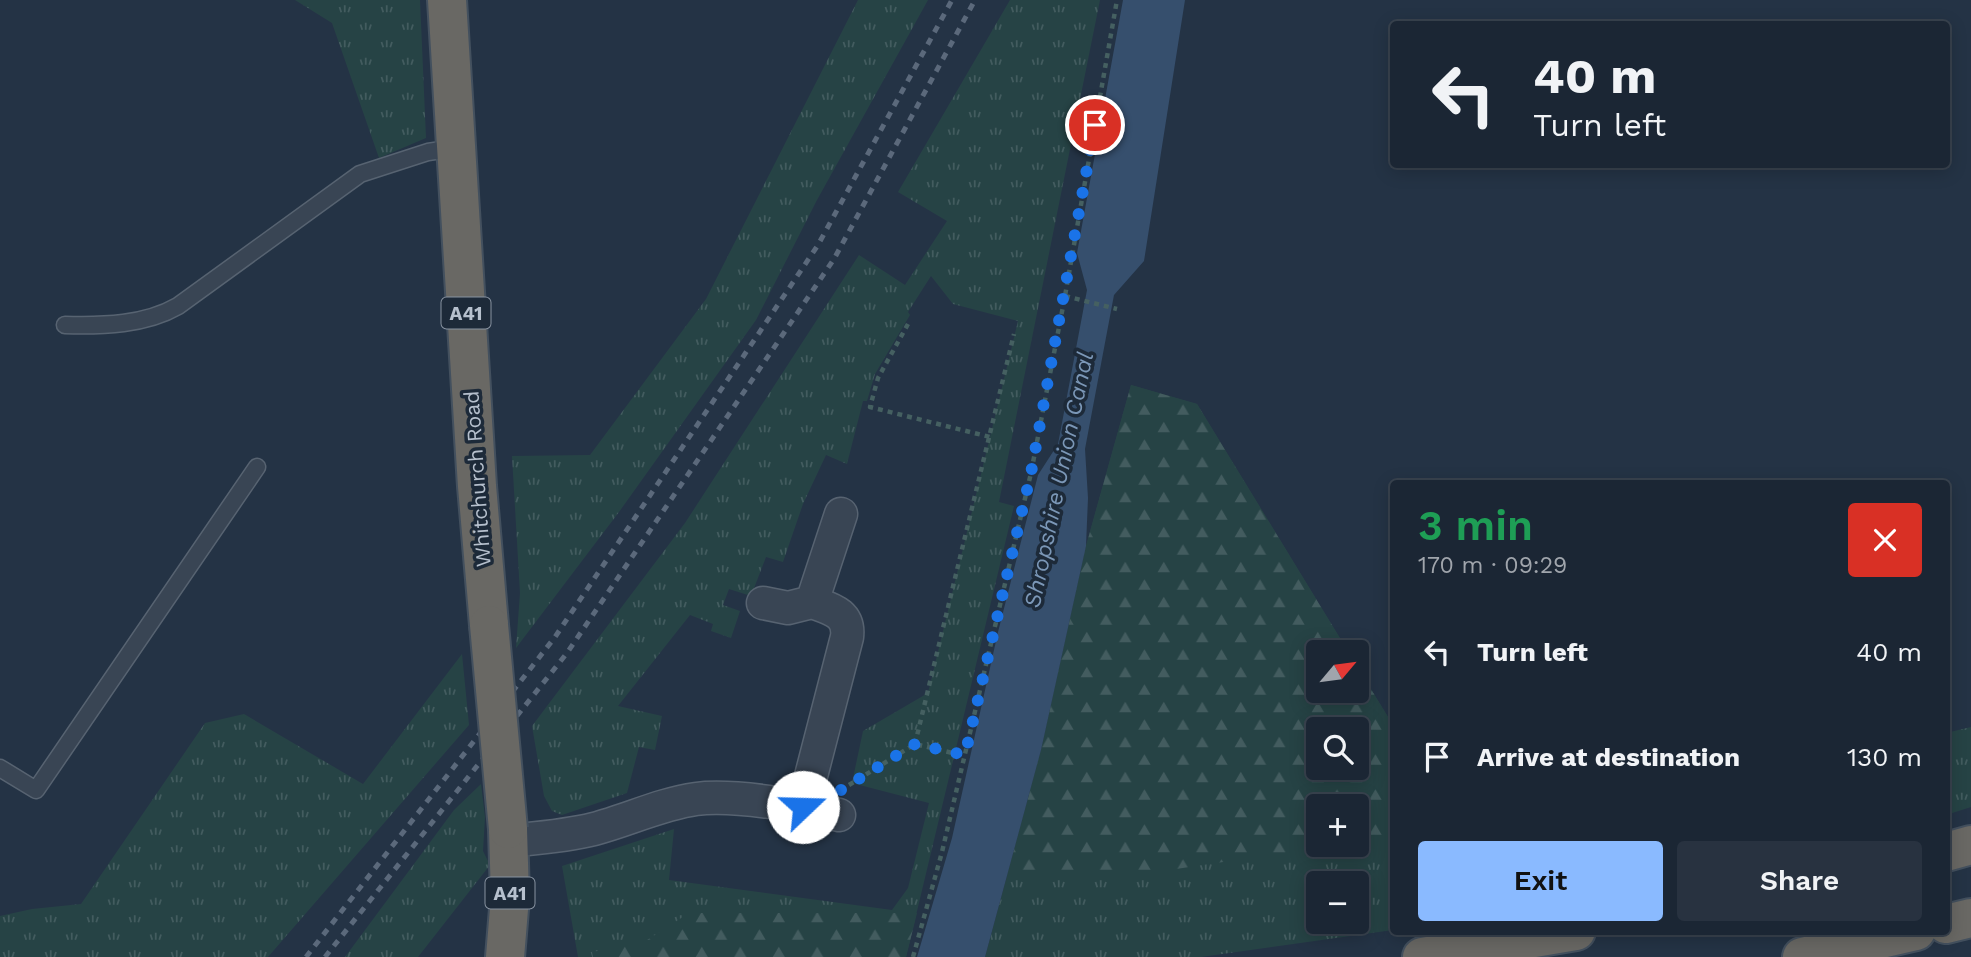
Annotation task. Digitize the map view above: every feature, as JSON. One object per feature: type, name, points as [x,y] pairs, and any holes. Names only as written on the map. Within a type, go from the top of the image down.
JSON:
[{"type":"highway","name":"Whitchurch Road","points":[[447,0],[477,486],[509,835],[510,897],[505,957]]},
{"type":"highway","points":[[1950,851],[1971,845]]},
{"type":"highway","points":[[1950,923],[1971,918]]},
{"type":"highway","points":[[1422,957],[1552,935]]},
{"type":"highway","points":[[1802,957],[1898,935]]},
{"type":"street","points":[[812,602],[841,514]]},
{"type":"street","points":[[509,835],[558,837],[661,807],[699,799],[818,810],[848,628],[841,614],[812,602],[788,608],[763,603]]},
{"type":"lane","points":[[65,325],[96,326],[160,316],[178,306],[360,174],[428,152],[456,148]]},
{"type":"lane","points":[[0,768],[36,790],[257,467]]},
{"type":"path","points":[[913,957],[942,852],[1031,473],[1117,0]]},
{"type":"path","points":[[1065,296],[1117,309]]},
{"type":"path","points":[[908,324],[878,378],[870,407],[990,436]]},
{"type":"path","points":[[818,810],[915,744],[1014,334]]},
{"type":"path","points":[[915,744],[965,755]]},
{"type":"green space","points":[[295,0],[420,0],[426,138],[379,158],[332,23]]},
{"type":"green space","points":[[858,0],[928,0],[817,200],[756,320],[619,512],[516,648],[520,593],[512,456],[590,455],[706,299]]},
{"type":"green space","points":[[1010,0],[1100,0],[999,502],[1014,506],[906,957],[578,957],[562,866],[674,829],[669,880],[892,910],[908,888],[929,803],[852,783],[863,731],[928,693],[1018,321],[953,304],[931,276],[908,312],[910,315],[875,374],[867,401],[863,401],[847,464],[826,455],[803,504],[783,562],[766,557],[751,596],[729,589],[723,605],[740,611],[731,638],[711,631],[713,624],[690,615],[618,706],[662,716],[655,750],[639,747],[627,793],[562,815],[552,811],[544,796],[532,726],[685,523],[859,255],[905,285],[947,221],[898,192]]},
{"type":"green space","points":[[1131,385],[1197,404],[1341,640],[1306,640],[1306,704],[1368,704],[1369,686],[1390,720],[1390,930],[1369,933],[1369,871],[1306,871],[1306,934],[1365,934],[1201,957],[985,957],[1041,750],[1086,546]]},
{"type":"green space","points":[[1131,385],[1197,404],[1341,640],[1306,640],[1306,704],[1368,704],[1369,686],[1390,720],[1390,837],[1369,841],[1369,794],[1306,794],[1306,850],[1149,873],[1007,876],[1041,750],[1086,546]]},
{"type":"green space","points":[[462,654],[469,725],[268,957],[0,957],[0,916],[32,909],[81,904],[205,723],[244,714],[363,784]]},
{"type":"green space","points":[[1971,727],[1971,807],[1950,814],[1950,732]]},
{"type":"green space","points":[[481,784],[485,817],[483,851],[490,865],[418,957],[345,957],[454,810]]},
{"type":"green space","points":[[689,913],[917,913],[906,957],[593,957],[592,952],[644,942]]},
{"type":"water","name":"Shropshire Union Canal","points":[[1123,0],[1185,0],[1144,261],[1114,295],[1085,449],[1088,498],[1086,546],[1041,750],[985,957],[917,957],[952,838],[998,632],[1038,475],[1058,444],[1087,290],[1077,253]]},
{"type":"railway","points":[[306,957],[555,637],[818,245],[952,0]]},
{"type":"railway","points":[[325,957],[567,653],[834,259],[975,0]]},
{"type":"route","points":[[803,807],[812,808],[915,744],[965,755],[1031,473],[1095,125]]}]
